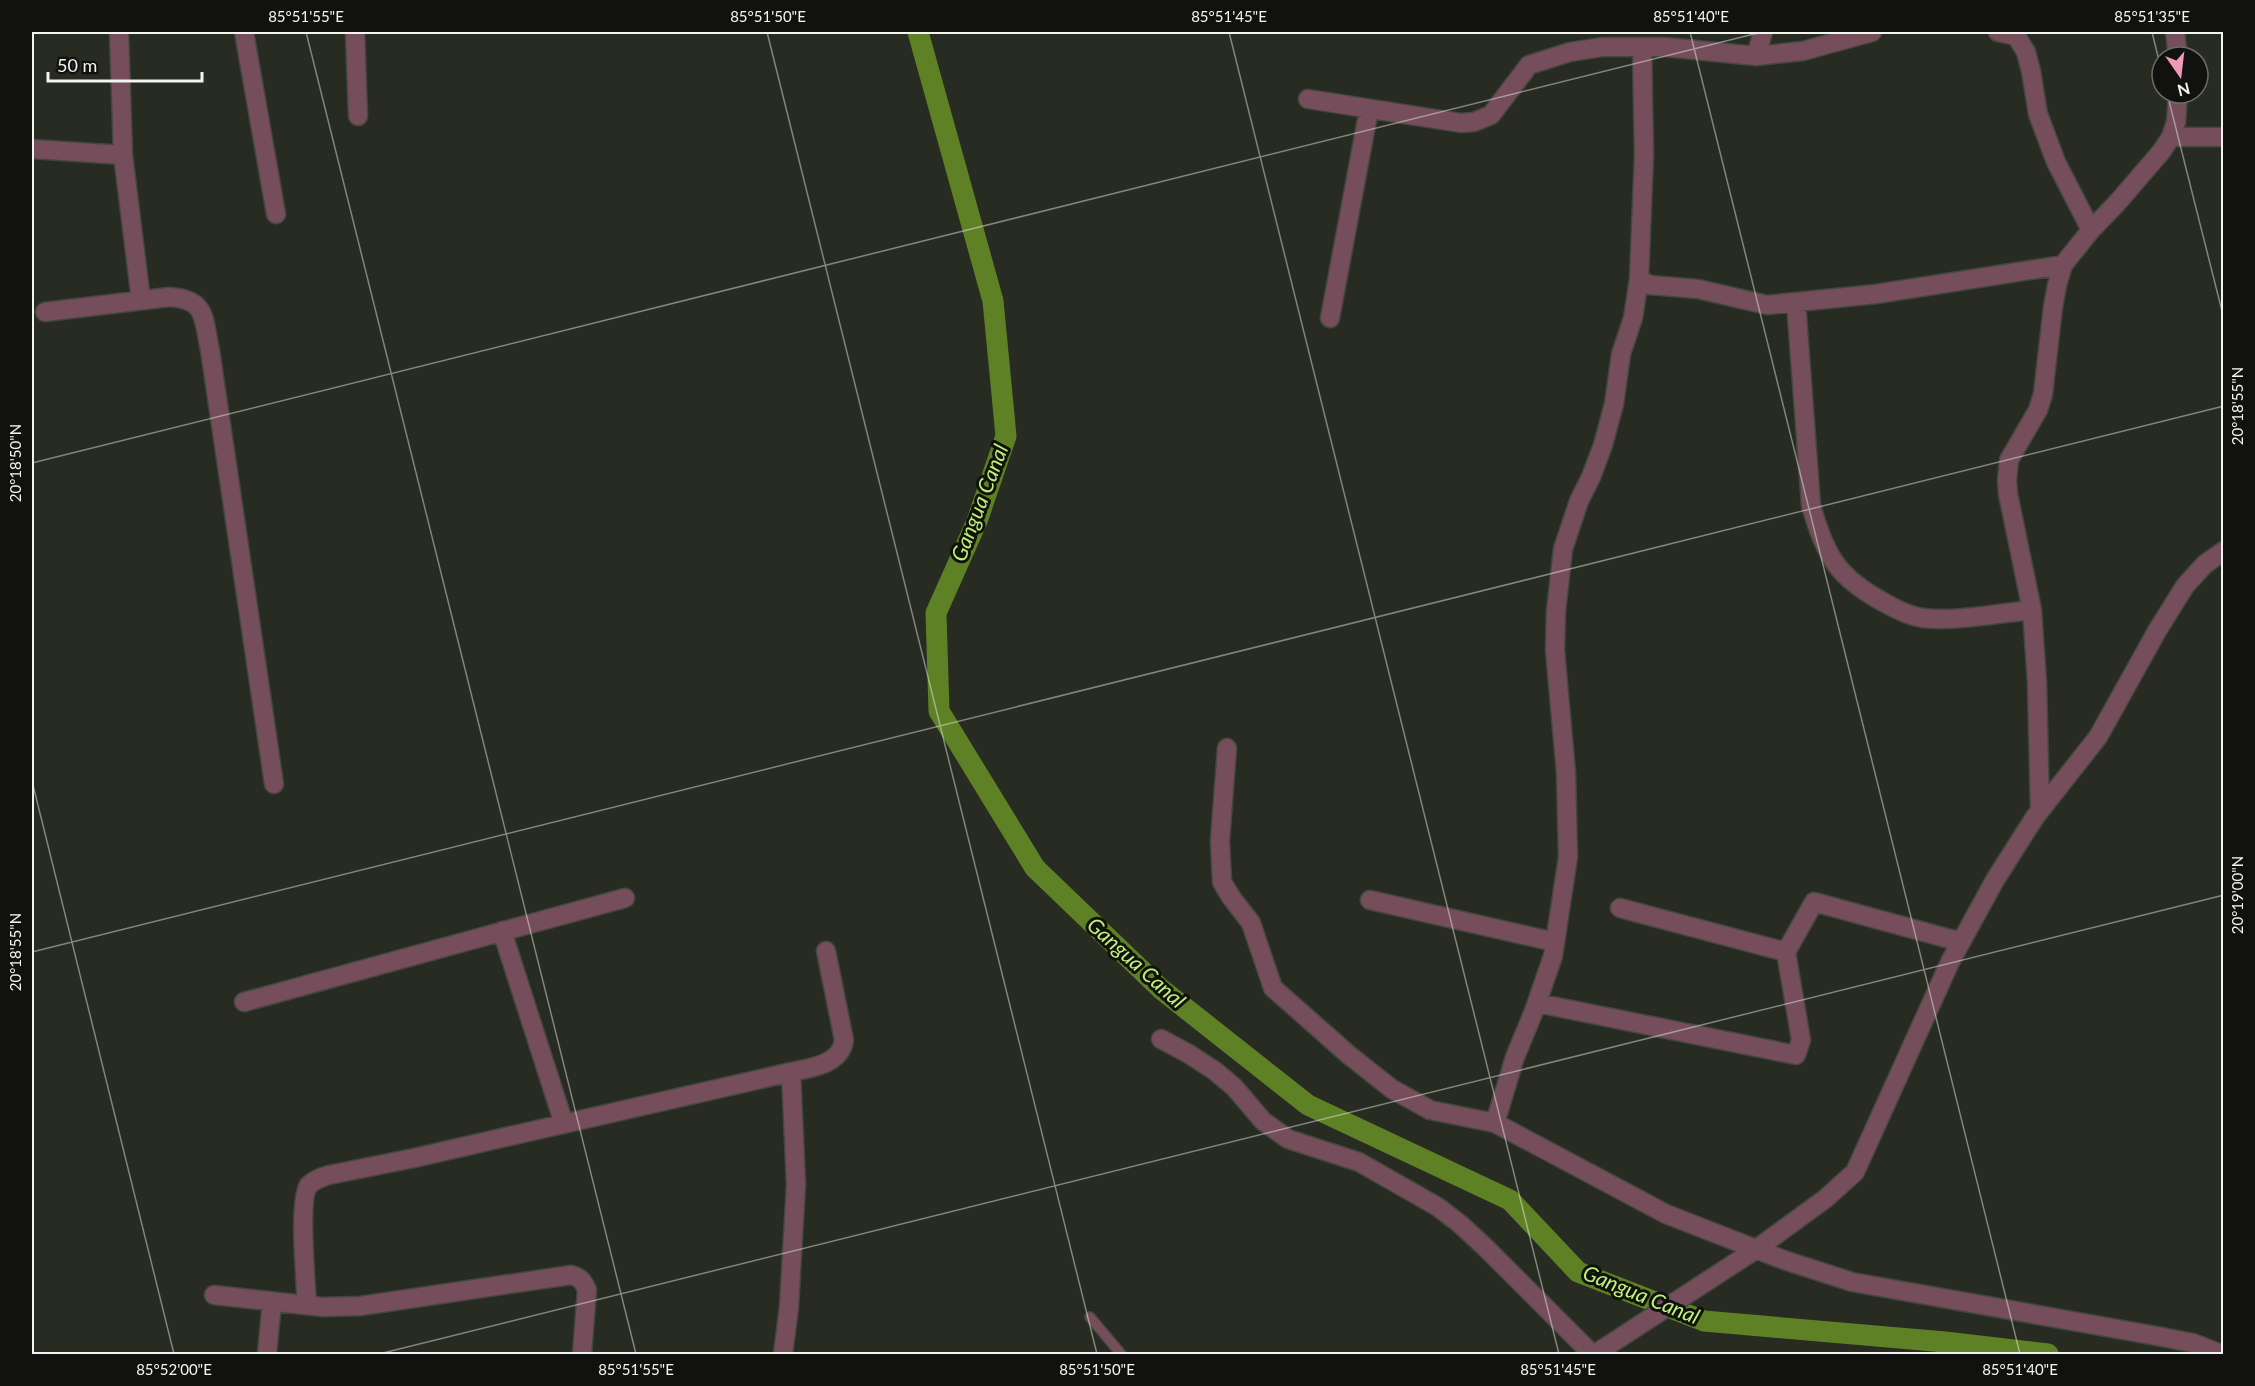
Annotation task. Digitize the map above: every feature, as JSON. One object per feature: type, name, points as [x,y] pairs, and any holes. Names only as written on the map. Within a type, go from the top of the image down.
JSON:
[{"type":"street","points":[[119,32],[123,155],[141,300]]},
{"type":"street","points":[[244,32],[276,214]]},
{"type":"street","points":[[355,32],[358,116]]},
{"type":"street","points":[[1756,56],[1763,32]]},
{"type":"street","points":[[1308,99],[1461,123],[1474,122],[1491,115],[1529,65],[1570,52],[1602,47],[1642,47],[1717,51],[1756,56],[1803,51],[1872,32]]},
{"type":"street","points":[[1998,32],[2016,36],[2026,52],[2038,114],[2056,162],[2091,230]]},
{"type":"street","points":[[1495,1123],[1515,1058],[1537,1003],[1552,956],[1568,857],[1566,773],[1555,650],[1556,611],[1563,549],[1578,501],[1591,477],[1603,445],[1614,404],[1621,354],[1633,318],[1639,279],[1644,155],[1642,47]]},
{"type":"street","points":[[2040,811],[2037,683],[2032,610],[2008,495],[2007,470],[2009,460],[2038,410],[2043,394],[2053,307],[2063,265],[2161,152],[2171,137],[2176,122],[2177,105]]},
{"type":"street","points":[[1330,318],[1369,109]]},
{"type":"street","points":[[2171,137],[2223,137]]},
{"type":"street","points":[[32,149],[123,155]]},
{"type":"street","points":[[1639,279],[1650,285],[1698,289],[1767,305],[1876,294],[2063,265]]},
{"type":"street","points":[[45,312],[169,297],[185,298],[194,302],[204,322],[274,784]]},
{"type":"street","points":[[1796,302],[1812,505],[1819,534],[1829,556],[1842,574],[1873,597],[1903,613],[1923,618],[2032,610]]},
{"type":"street","points":[[1161,1039],[1215,1071],[1282,1136],[1359,1162],[1438,1207],[1460,1224],[1597,1352],[1755,1250],[1825,1199],[1855,1172],[1876,1122],[1961,942],[1995,880],[2040,811],[2098,736],[2185,586],[2205,564],[2223,551]]},
{"type":"street","points":[[1227,747],[1220,841],[1222,882],[1251,923],[1273,988],[1349,1055],[1392,1089],[1430,1110],[1495,1123],[1666,1214],[1755,1250],[1852,1282],[2193,1343],[2221,1354]]},
{"type":"street","points":[[244,1002],[625,898]]},
{"type":"street","points":[[1371,900],[1555,942]]},
{"type":"street","points":[[1537,1003],[1796,1055],[1801,1040],[1786,952],[1814,902],[1961,942]]},
{"type":"street","points":[[1620,908],[1786,952]]},
{"type":"street","points":[[502,931],[564,1124]]},
{"type":"street","points":[[307,1305],[303,1204],[308,1186],[316,1179],[791,1072],[833,1059],[843,1047],[844,1040],[826,951]]},
{"type":"street","points":[[783,1354],[789,1307],[796,1184],[791,1072]]},
{"type":"street","points":[[214,1295],[307,1305],[360,1306],[571,1275],[584,1282],[586,1290],[582,1354]]},
{"type":"street","points":[[267,1354],[272,1302]]},
{"type":"lane","points":[[1090,1317],[1121,1354]]},
{"type":"waterway","name":"Gangua Canal","points":[[918,32],[993,301],[1006,436],[977,521],[936,613],[939,711],[1035,868],[1161,989],[1308,1105],[1510,1200],[1578,1272],[1704,1321],[1945,1342],[2048,1354]]}]
